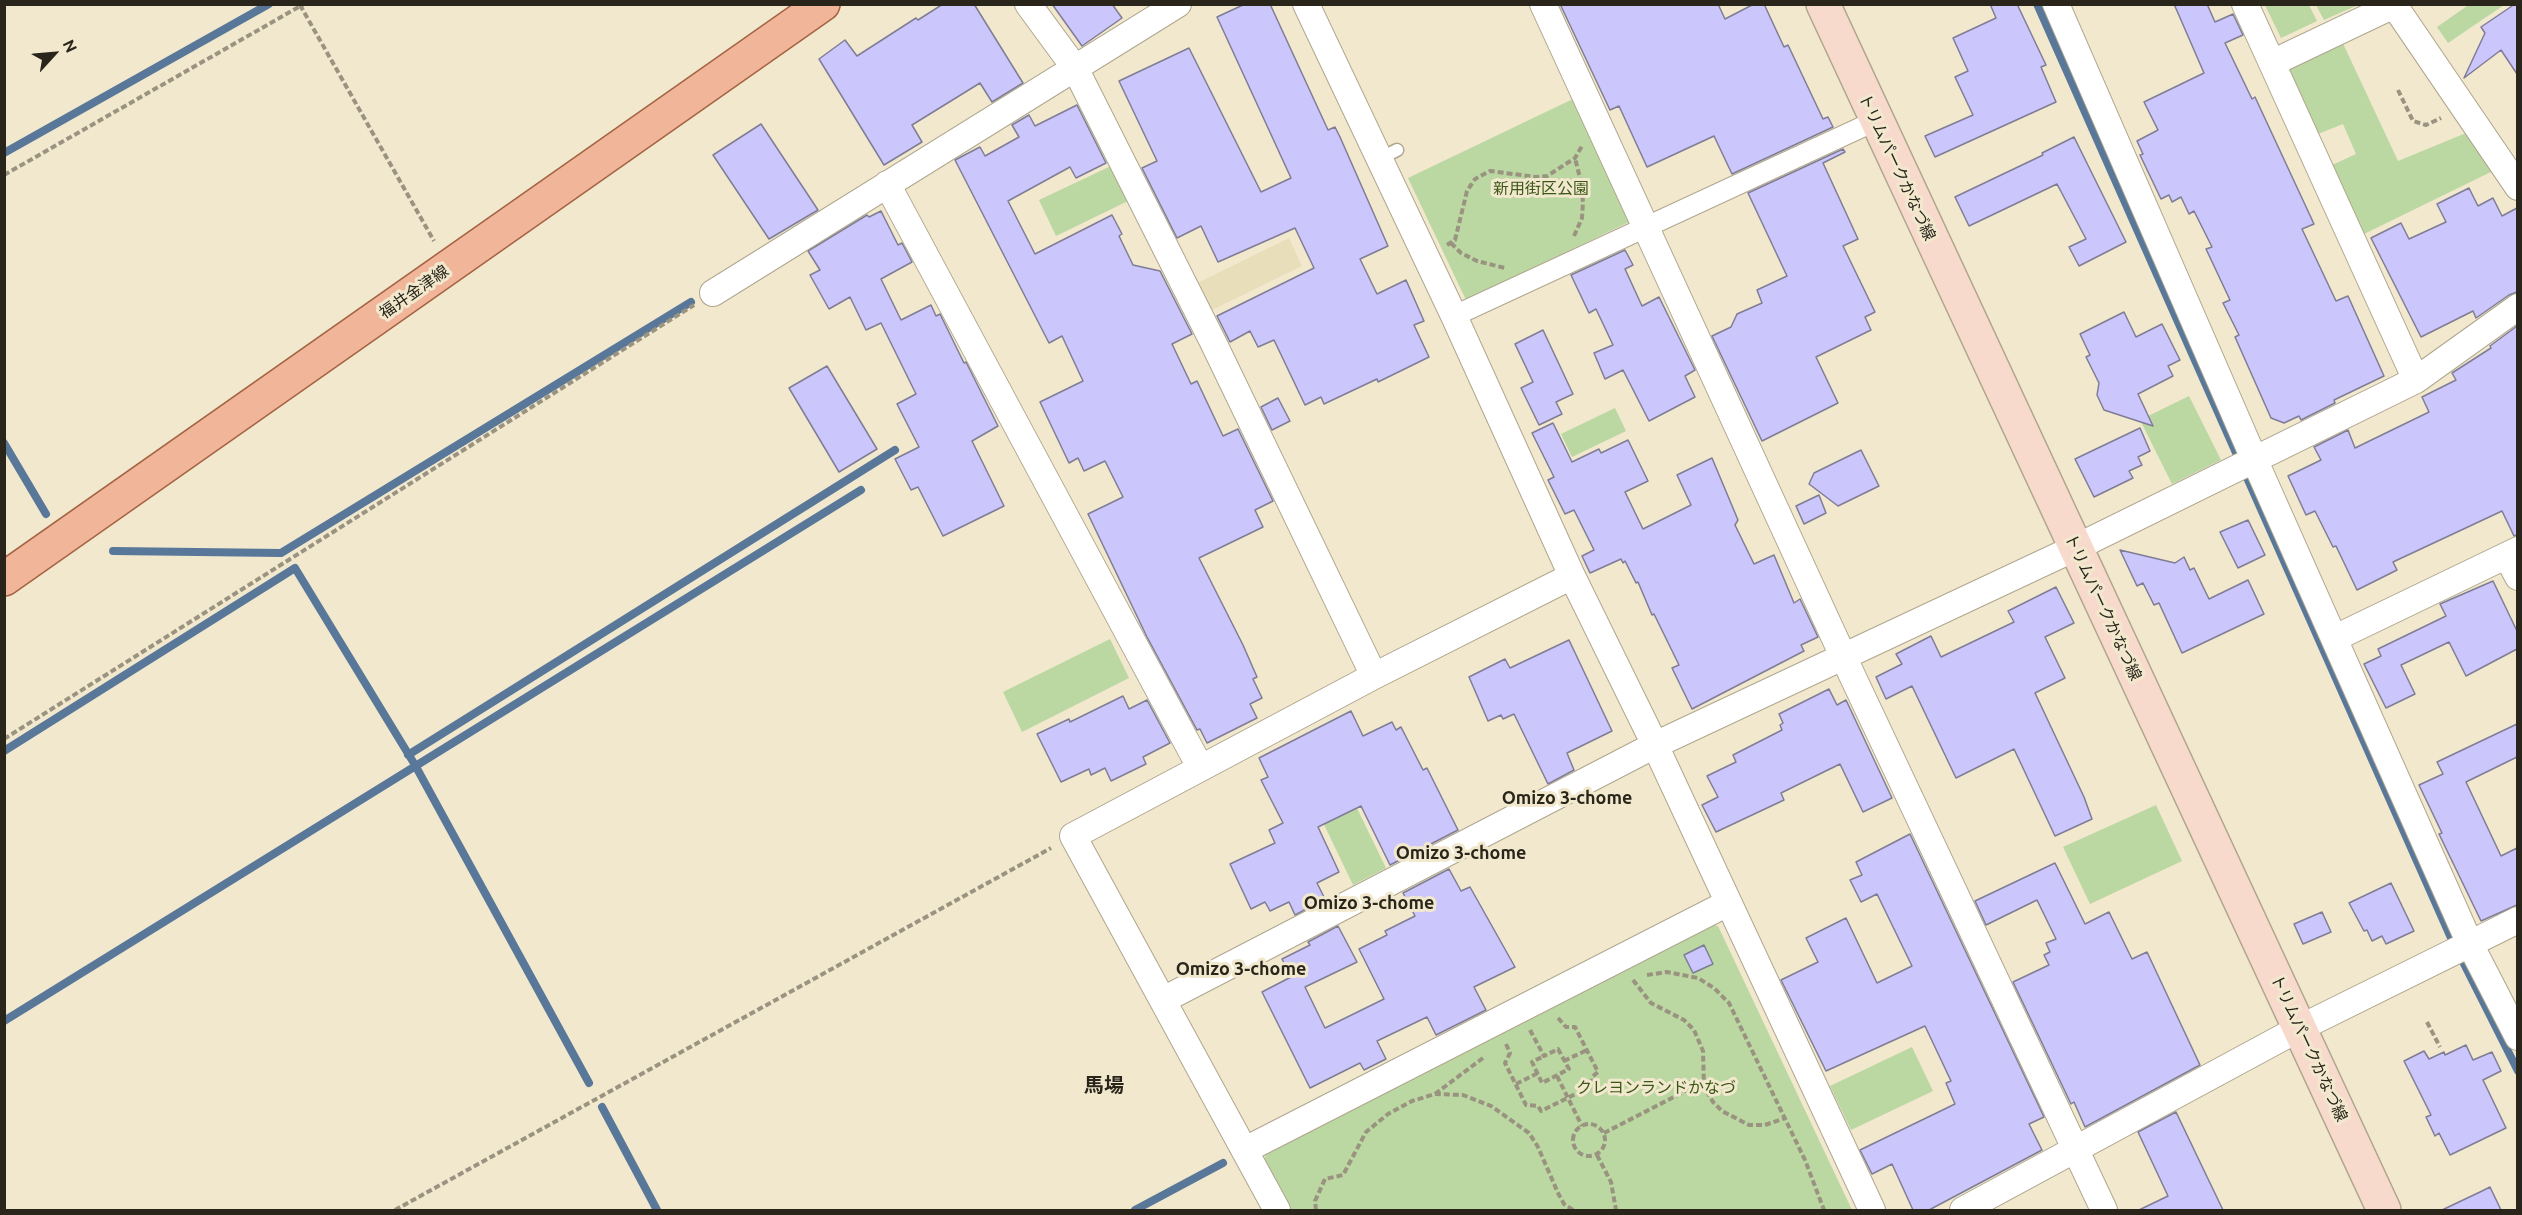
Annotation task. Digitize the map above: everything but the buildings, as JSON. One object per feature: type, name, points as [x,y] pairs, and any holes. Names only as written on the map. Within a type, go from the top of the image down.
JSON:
[{"type":"main road","name":"福井金津線","points":[[4,579],[823,4]]},
{"type":"main road","name":"トリムパークかなづ線","points":[[1822,4],[2384,1210]]},
{"type":"street","points":[[1028,4],[1075,68],[1213,342],[1374,676]]},
{"type":"street","points":[[713,293],[1178,4]]},
{"type":"street","points":[[1306,4],[1388,155],[1425,256],[1572,576],[1655,745],[1872,1210]]},
{"type":"street","points":[[1543,4],[1565,70],[1603,134],[1843,656],[2104,1210]]},
{"type":"street","points":[[2056,4],[2255,461],[2470,944],[2517,1037]]},
{"type":"street","points":[[2245,4],[2416,380]]},
{"type":"street","points":[[2272,63],[2395,5],[2517,186]]},
{"type":"street","points":[[1454,316],[1875,121]]},
{"type":"street","points":[[888,184],[1200,767]]},
{"type":"street","points":[[1163,1000],[1655,745],[2076,548],[2416,380],[2517,306]]},
{"type":"street","points":[[2335,638],[2514,561]]},
{"type":"street","points":[[1277,1210],[1073,836],[1374,676],[1572,576]]},
{"type":"street","points":[[1245,1150],[1728,903]]},
{"type":"street","points":[[1963,1210],[2300,1028],[2517,920]]},
{"type":"path","points":[[4,175],[302,5],[449,267]]},
{"type":"path","points":[[2398,90],[2413,121],[2426,125],[2464,108]]},
{"type":"path","points":[[1425,256],[1455,240],[1467,191],[1475,179],[1490,171],[1536,177],[1547,176],[1575,158],[1585,142],[1603,134]]},
{"type":"path","points":[[1575,158],[1583,202],[1582,219],[1572,238],[1581,257]]},
{"type":"path","points":[[1451,243],[1461,253],[1478,261],[1508,269]]},
{"type":"path","points":[[4,740],[713,293]]},
{"type":"path","points":[[395,1210],[1073,836]]},
{"type":"path","points":[[1622,985],[1656,972],[1667,972],[1698,978],[1714,988],[1729,1003],[1820,1193],[1824,1210]]},
{"type":"path","points":[[1633,980],[1651,1003],[1684,1020],[1694,1030],[1703,1052],[1704,1087],[1722,1111],[1749,1125],[1765,1125],[1785,1118]]},
{"type":"path","points":[[1549,1023],[1569,1013]]},
{"type":"path","points":[[1506,1044],[1510,1053],[1505,1063],[1526,1105],[1538,1106],[1541,1111],[1568,1098],[1592,1086],[1592,1077],[1598,1072],[1575,1027],[1566,1027],[1558,1018]]},
{"type":"path","points":[[1526,1021],[1544,1056]]},
{"type":"path","points":[[2427,1023],[2440,1047]]},
{"type":"path","points":[[1523,1036],[1540,1027]]},
{"type":"path","points":[[1500,1047],[1515,1040]]},
{"type":"path","points":[[1558,1049],[1569,1069],[1542,1083],[1532,1062],[1544,1056],[1558,1049]]},
{"type":"path","points":[[1564,1061],[1587,1050]]},
{"type":"path","points":[[1435,1094],[1488,1055]]},
{"type":"path","points":[[1516,1084],[1538,1073]]},
{"type":"path","points":[[1557,1076],[1582,1126]]},
{"type":"path","points":[[1604,1133],[1703,1082]]},
{"type":"path","points":[[1316,1210],[1315,1201],[1325,1179],[1343,1175],[1366,1132],[1388,1114],[1412,1101],[1435,1094],[1463,1095],[1491,1106],[1528,1133],[1538,1147],[1564,1204],[1573,1210]]},
{"type":"path","points":[[1595,1125],[1604,1133],[1605,1146],[1597,1155],[1584,1156],[1575,1147],[1574,1135],[1582,1126],[1595,1125]]},
{"type":"path","points":[[1597,1155],[1611,1182],[1616,1210]]},
{"type":"green space","points":[[2470,4],[2504,5],[2448,43],[2437,27]]},
{"type":"green space","points":[[2265,5],[2309,5],[2317,21],[2281,38]]},
{"type":"green space","points":[[2316,5],[2358,5],[2324,20]]},
{"type":"green space","points":[[2339,35],[2398,161],[2471,131],[2497,169],[2364,234],[2330,166],[2356,154],[2343,124],[2318,134],[2288,68]]},
{"type":"green space","name":"新用街区公園","points":[[1575,98],[1633,220],[1466,300],[1408,178]]},
{"type":"green space","points":[[1111,166],[1128,201],[1056,236],[1039,200]]},
{"type":"green space","points":[[2189,396],[2221,460],[2172,484],[2140,420]]},
{"type":"green space","points":[[1615,408],[1626,431],[1572,457],[1561,434]]},
{"type":"green space","points":[[1110,639],[1129,678],[1022,732],[1003,692]]},
{"type":"green space","points":[[1353,800],[1386,868],[1353,885],[1320,816]]},
{"type":"green space","points":[[2156,805],[2182,861],[2090,904],[2063,847]]},
{"type":"green space","name":"クレヨンランドかなづ","points":[[1705,923],[1718,926],[1852,1210],[1287,1210],[1263,1164],[1266,1153]]},
{"type":"green space","points":[[1912,1047],[1933,1091],[1851,1130],[1830,1086]]},
{"type":"sand","points":[[1289,238],[1302,266],[1208,312],[1195,284]]},
{"type":"waterway","points":[[4,153],[269,4]]},
{"type":"waterway","points":[[2037,4],[2451,938],[2518,1071]]},
{"type":"waterway","points":[[113,551],[281,553],[691,302]]},
{"type":"waterway","points":[[4,443],[46,514]]},
{"type":"waterway","points":[[408,755],[895,450]]},
{"type":"waterway","points":[[4,1021],[861,490]]},
{"type":"waterway","points":[[4,751],[295,568],[415,765],[589,1083]]},
{"type":"waterway","points":[[602,1107],[657,1210]]},
{"type":"waterway","points":[[1135,1210],[1223,1163]]},
{"type":"district","name":"Omizo 3-chome","points":[[1567,798]]},
{"type":"district","name":"Omizo 3-chome","points":[[1461,853]]},
{"type":"district","name":"Omizo 3-chome","points":[[1369,903]]},
{"type":"district","name":"Omizo 3-chome","points":[[1241,969]]},
{"type":"district","name":"馬場","points":[[1104,1085]]}]
